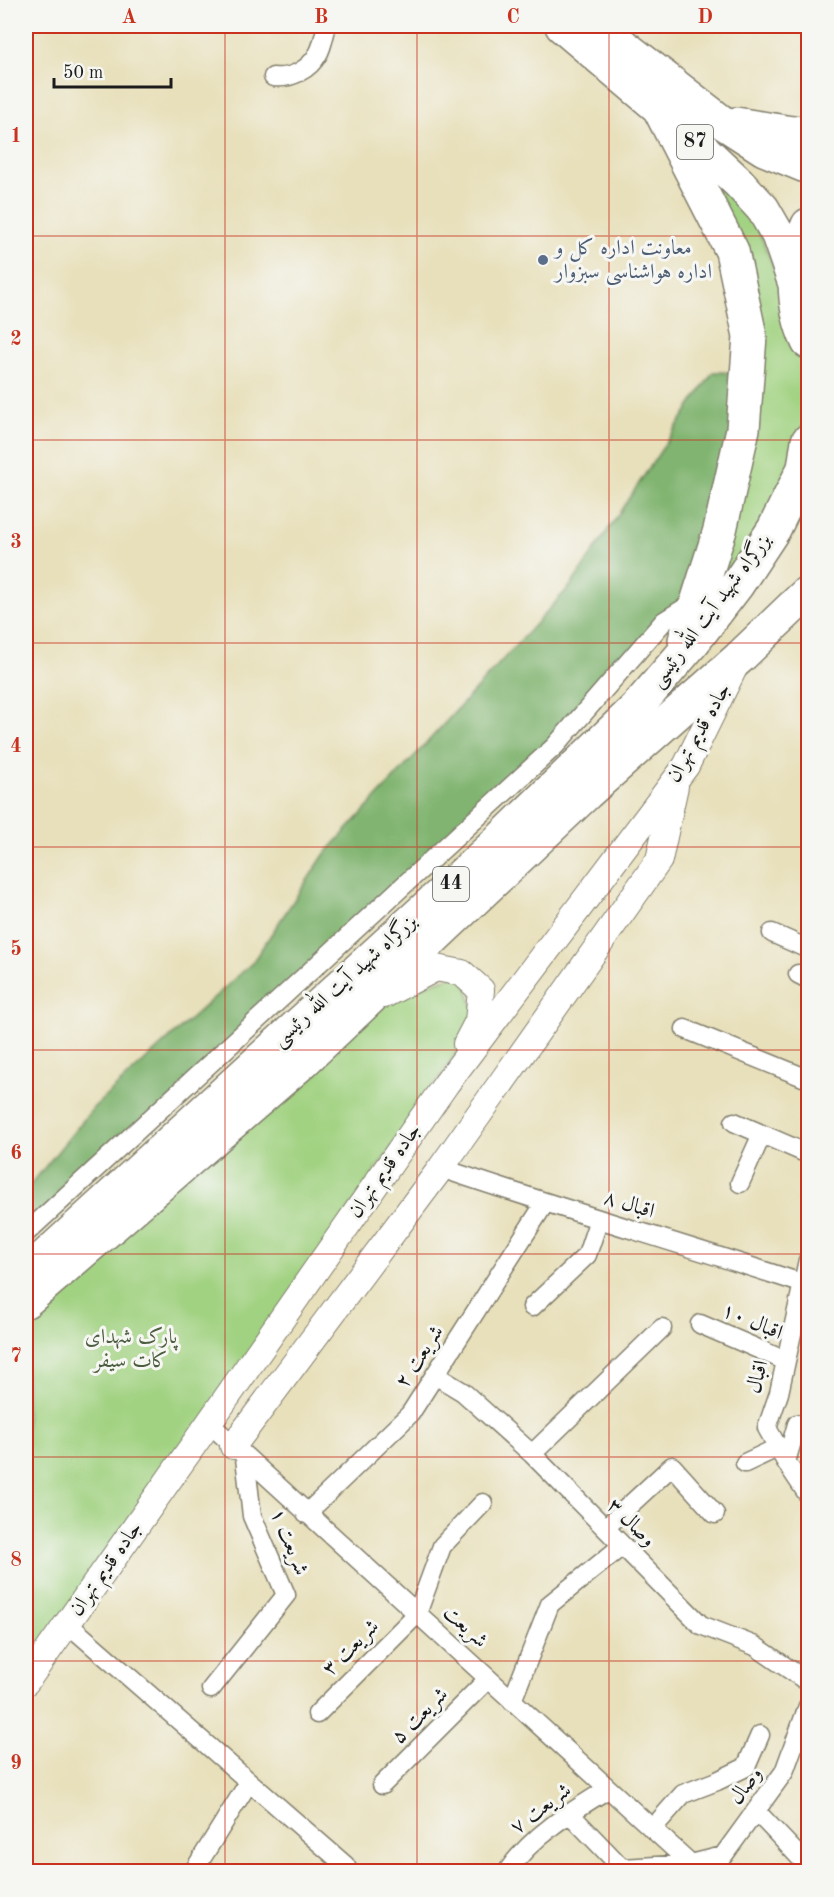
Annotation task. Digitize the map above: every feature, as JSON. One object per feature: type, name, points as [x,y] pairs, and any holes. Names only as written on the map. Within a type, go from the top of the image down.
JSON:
[{"type":"highway","name":"87","points":[[562,26],[660,108],[763,209],[778,235],[795,284]]},
{"type":"highway","name":"87","points":[[598,26],[719,120],[764,149],[808,167]]},
{"type":"highway","points":[[660,108],[732,251],[750,336],[743,429],[720,530],[679,660]]},
{"type":"highway","points":[[719,120],[792,133],[808,132]]},
{"type":"highway","points":[[808,225],[801,246],[795,284],[796,302],[808,344]]},
{"type":"highway","name":"بزرگراه شهید آیت الله رئیسی","points":[[26,1301],[99,1222],[490,849],[637,706],[679,660],[737,585],[774,529],[804,468],[808,441]]},
{"type":"highway","name":"بزرگراه شهید آیت الله رئیسی","points":[[26,1274],[99,1222],[304,1061],[587,793],[739,658],[808,592]]},
{"type":"main road","name":"جاده قدیم تهران","points":[[26,1682],[446,1084],[686,766],[739,658]]},
{"type":"main road","points":[[239,1452],[659,860],[677,778]]},
{"type":"main road","points":[[362,1006],[436,968],[462,972],[481,990],[478,1021],[446,1084]]},
{"type":"street","points":[[273,77],[285,79],[305,69],[318,54],[327,26]]},
{"type":"street","points":[[26,1233],[555,746],[664,621],[698,600]]},
{"type":"street","points":[[436,854],[490,849]]},
{"type":"street","points":[[772,933],[808,949]]},
{"type":"street","points":[[685,1029],[808,1079]]},
{"type":"street","points":[[734,1122],[808,1154]]},
{"type":"street","points":[[740,1183],[762,1134]]},
{"type":"street","name":"اقبال ۸","points":[[441,1168],[804,1284]]},
{"type":"street","name":"شریعت ۲","points":[[306,1514],[410,1414],[545,1203]]},
{"type":"street","points":[[532,1307],[586,1255],[599,1219]]},
{"type":"street","name":"اقبال","points":[[806,1485],[782,1455],[767,1428],[786,1361],[808,1260]]},
{"type":"street","name":"اقبال ۱۰","points":[[700,1324],[786,1361]]},
{"type":"street","points":[[532,1454],[662,1328]]},
{"type":"street","name":"وصال ۳","points":[[435,1375],[463,1392],[532,1454],[700,1625],[755,1646],[808,1683]]},
{"type":"street","name":"شریعت","points":[[209,1423],[692,1868]]},
{"type":"street","points":[[746,1463],[782,1455],[797,1424]]},
{"type":"street","name":"شریعت ۱","points":[[211,1689],[286,1595],[252,1515],[239,1452]]},
{"type":"street","points":[[605,1528],[672,1466],[715,1514]]},
{"type":"street","points":[[417,1614],[442,1546],[483,1503]]},
{"type":"street","points":[[512,1701],[550,1604],[622,1546]]},
{"type":"street","name":"شریعت ۳","points":[[317,1714],[417,1614]]},
{"type":"street","points":[[68,1623],[345,1865],[349,1872]]},
{"type":"street","name":"شریعت ۵","points":[[382,1785],[488,1679]]},
{"type":"street","name":"وصال","points":[[569,1813],[622,1868],[692,1868],[723,1856],[784,1772],[807,1714]]},
{"type":"street","points":[[652,1829],[683,1794],[746,1767],[760,1735]]},
{"type":"street","points":[[193,1872],[249,1782]]},
{"type":"street","name":"شریعت ۷","points":[[507,1872],[518,1855],[569,1813],[608,1789]]},
{"type":"street","points":[[756,1811],[808,1866]]},
{"type":"green space","points":[[659,108],[739,183],[808,352],[808,441],[694,641],[750,336]]},
{"type":"green space","points":[[713,372],[747,373],[697,600],[664,621],[555,746],[26,1233],[27,1189],[94,1107],[252,963],[324,855],[572,584]]},
{"type":"green space","name":"پارک شهدای کات سیفر","points":[[462,973],[478,1021],[26,1682],[26,1301],[362,1006]]},
{"type":"place","name":"معاونت اداره کل و اداره هواشناسی سبزوار","points":[[543,260]]}]
